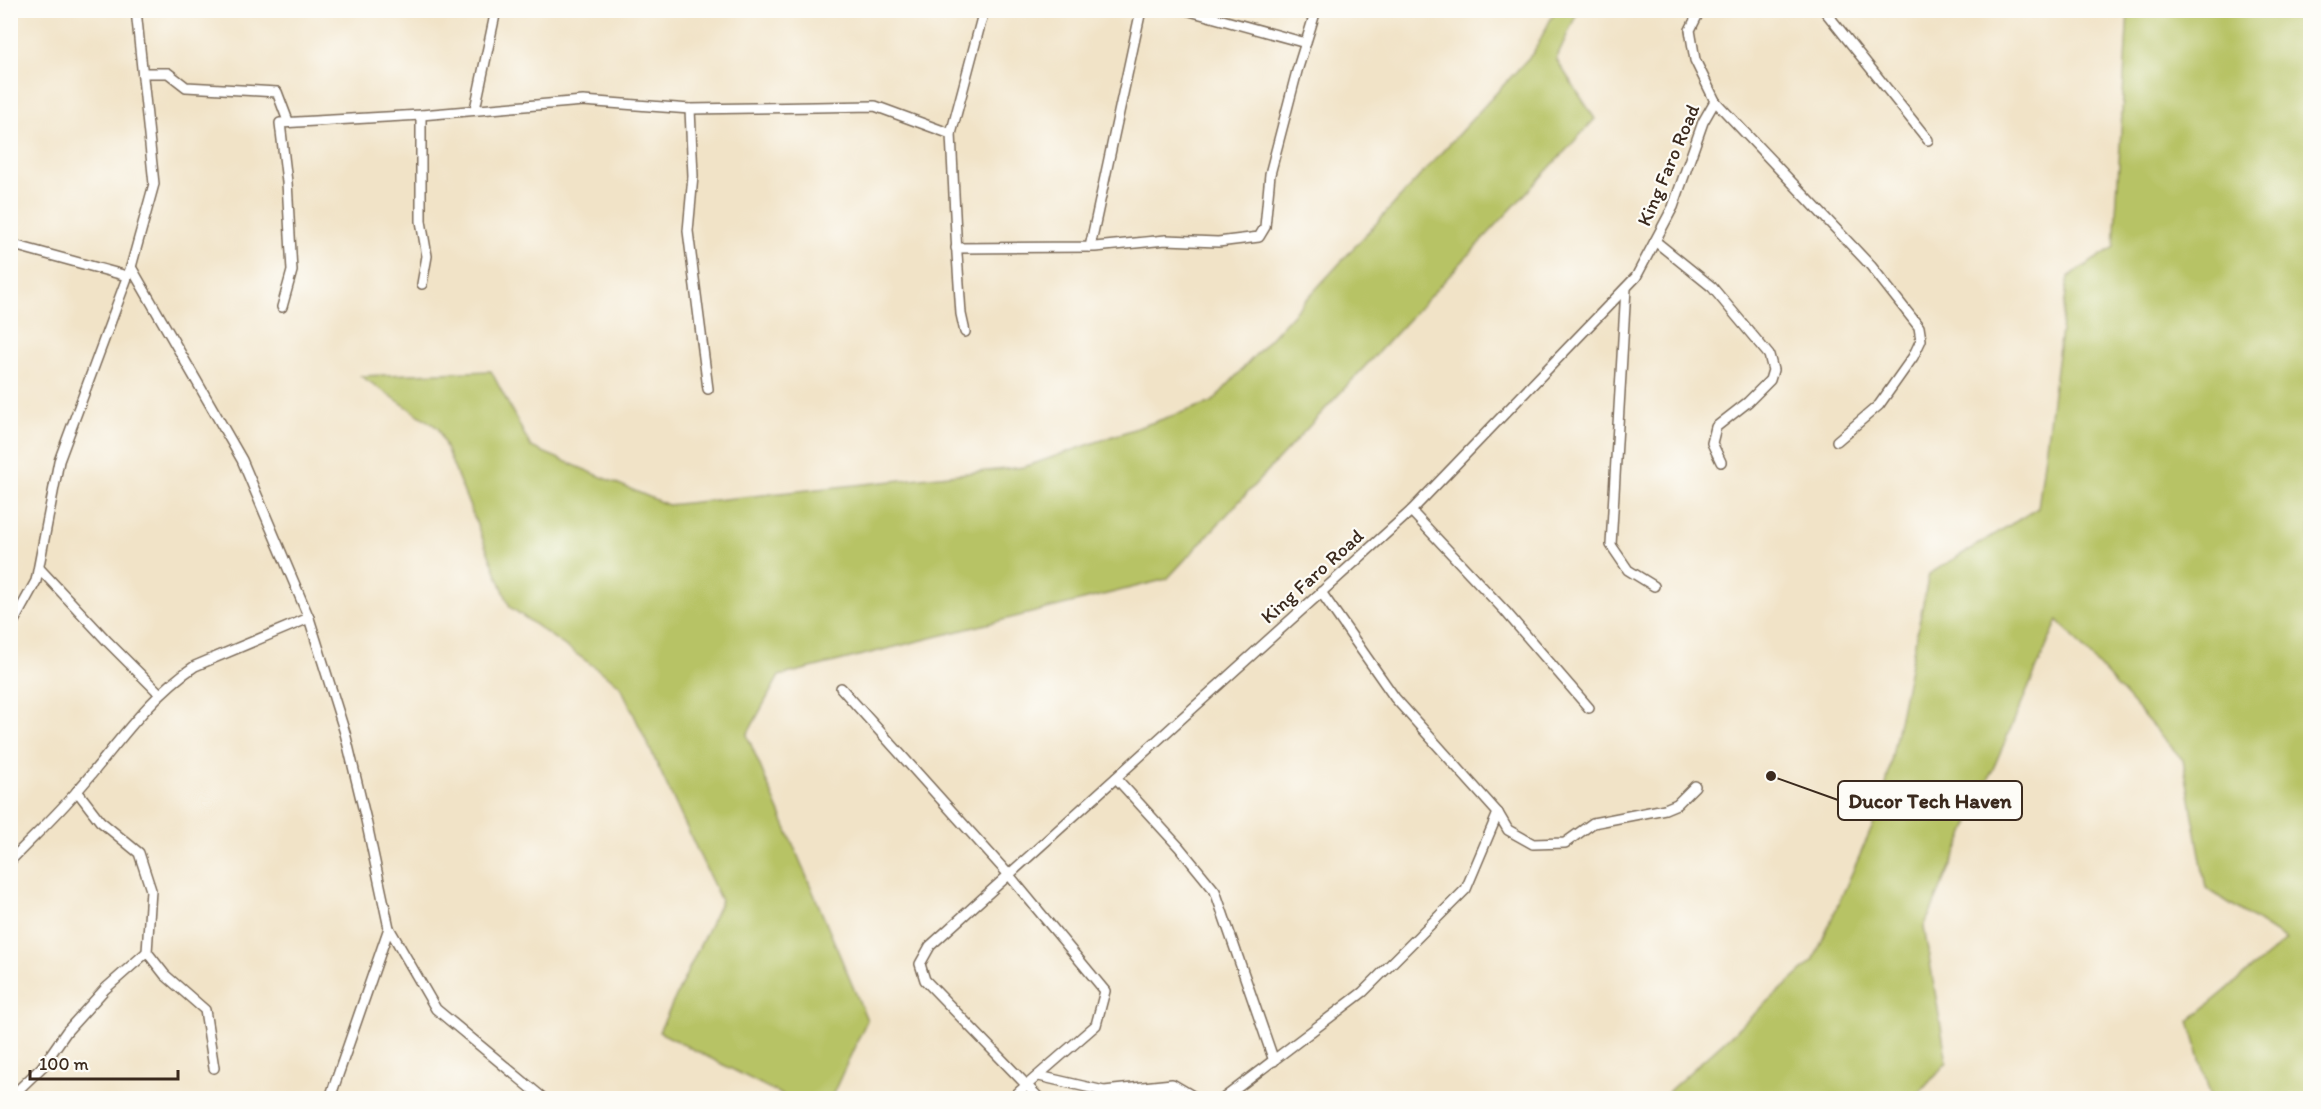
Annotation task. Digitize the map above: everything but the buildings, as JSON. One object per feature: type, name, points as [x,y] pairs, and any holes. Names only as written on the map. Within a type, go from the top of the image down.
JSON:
[{"type":"street","points":[[10,628],[36,581],[59,461],[129,271],[154,184],[136,10]]},
{"type":"street","points":[[475,109],[496,10]]},
{"type":"street","points":[[965,332],[961,314],[951,134],[984,10]]},
{"type":"street","points":[[1090,247],[1141,10]]},
{"type":"street","points":[[1186,10],[1306,43]]},
{"type":"street","points":[[957,248],[1090,247],[1167,240],[1218,243],[1259,237],[1265,227],[1270,174],[1316,10]]},
{"type":"street","name":"King Faro Road","points":[[1039,1098],[925,980],[920,963],[930,946],[1411,511],[1636,277],[1673,207],[1703,122],[1715,101],[1695,60],[1690,30],[1700,10]]},
{"type":"street","points":[[1824,10],[1928,140]]},
{"type":"street","points":[[142,73],[168,73],[186,87],[277,92],[288,121]]},
{"type":"street","points":[[282,307],[292,271],[287,182],[280,123],[421,115],[583,101],[690,109],[875,106],[951,134]]},
{"type":"street","points":[[1715,101],[1870,266],[1918,327],[1921,340],[1913,357],[1879,405],[1837,441]]},
{"type":"street","points":[[690,109],[693,176],[688,231],[708,389]]},
{"type":"street","points":[[421,115],[421,221],[427,256],[422,284]]},
{"type":"street","points":[[1655,241],[1712,287],[1769,355],[1773,370],[1770,380],[1748,402],[1716,427],[1712,443],[1721,462]]},
{"type":"street","points":[[10,244],[129,271],[242,460],[309,618],[345,733],[389,928],[436,1009],[543,1098]]},
{"type":"street","points":[[1626,288],[1611,545],[1628,570],[1654,586]]},
{"type":"street","points":[[1411,511],[1505,611],[1589,708]]},
{"type":"street","points":[[39,568],[160,694]]},
{"type":"street","points":[[1321,592],[1395,698],[1498,813],[1508,830],[1533,844],[1565,843],[1593,823],[1655,811],[1677,804],[1695,786]]},
{"type":"street","points":[[10,861],[77,792],[160,694],[178,677],[195,666],[309,618]]},
{"type":"street","points":[[841,688],[1009,875],[1105,992],[1096,1025],[1012,1098]]},
{"type":"street","points":[[1116,778],[1179,847],[1215,891],[1274,1061]]},
{"type":"street","points":[[77,792],[100,821],[139,853],[152,890],[147,952],[165,975],[205,1010],[214,1068]]},
{"type":"street","points":[[1224,1098],[1363,992],[1466,889],[1498,813]]},
{"type":"street","points":[[330,1098],[389,928]]},
{"type":"street","points":[[10,1098],[42,1067],[67,1032],[100,994],[147,952]]},
{"type":"street","points":[[1039,1076],[1104,1092],[1172,1084],[1196,1098]]},
{"type":"green space","points":[[1555,11],[1578,11],[1556,59],[1595,119],[1167,579],[779,676],[747,735],[867,1020],[831,1098],[788,1098],[659,1032],[721,901],[620,685],[510,607],[438,428],[361,376],[491,371],[531,447],[668,505],[1024,467],[1212,402],[1533,53]]},
{"type":"green space","points":[[2128,11],[2310,11],[2310,1098],[2211,1098],[2189,1021],[2286,940],[2206,888],[2183,760],[2058,620],[1924,927],[1947,1062],[1915,1098],[1664,1098],[1670,1090],[1813,961],[1882,805],[1929,574],[2038,508],[2068,277],[2114,247]]},
{"type":"place","name":"Ducor Tech Haven","points":[[1771,776]]}]
